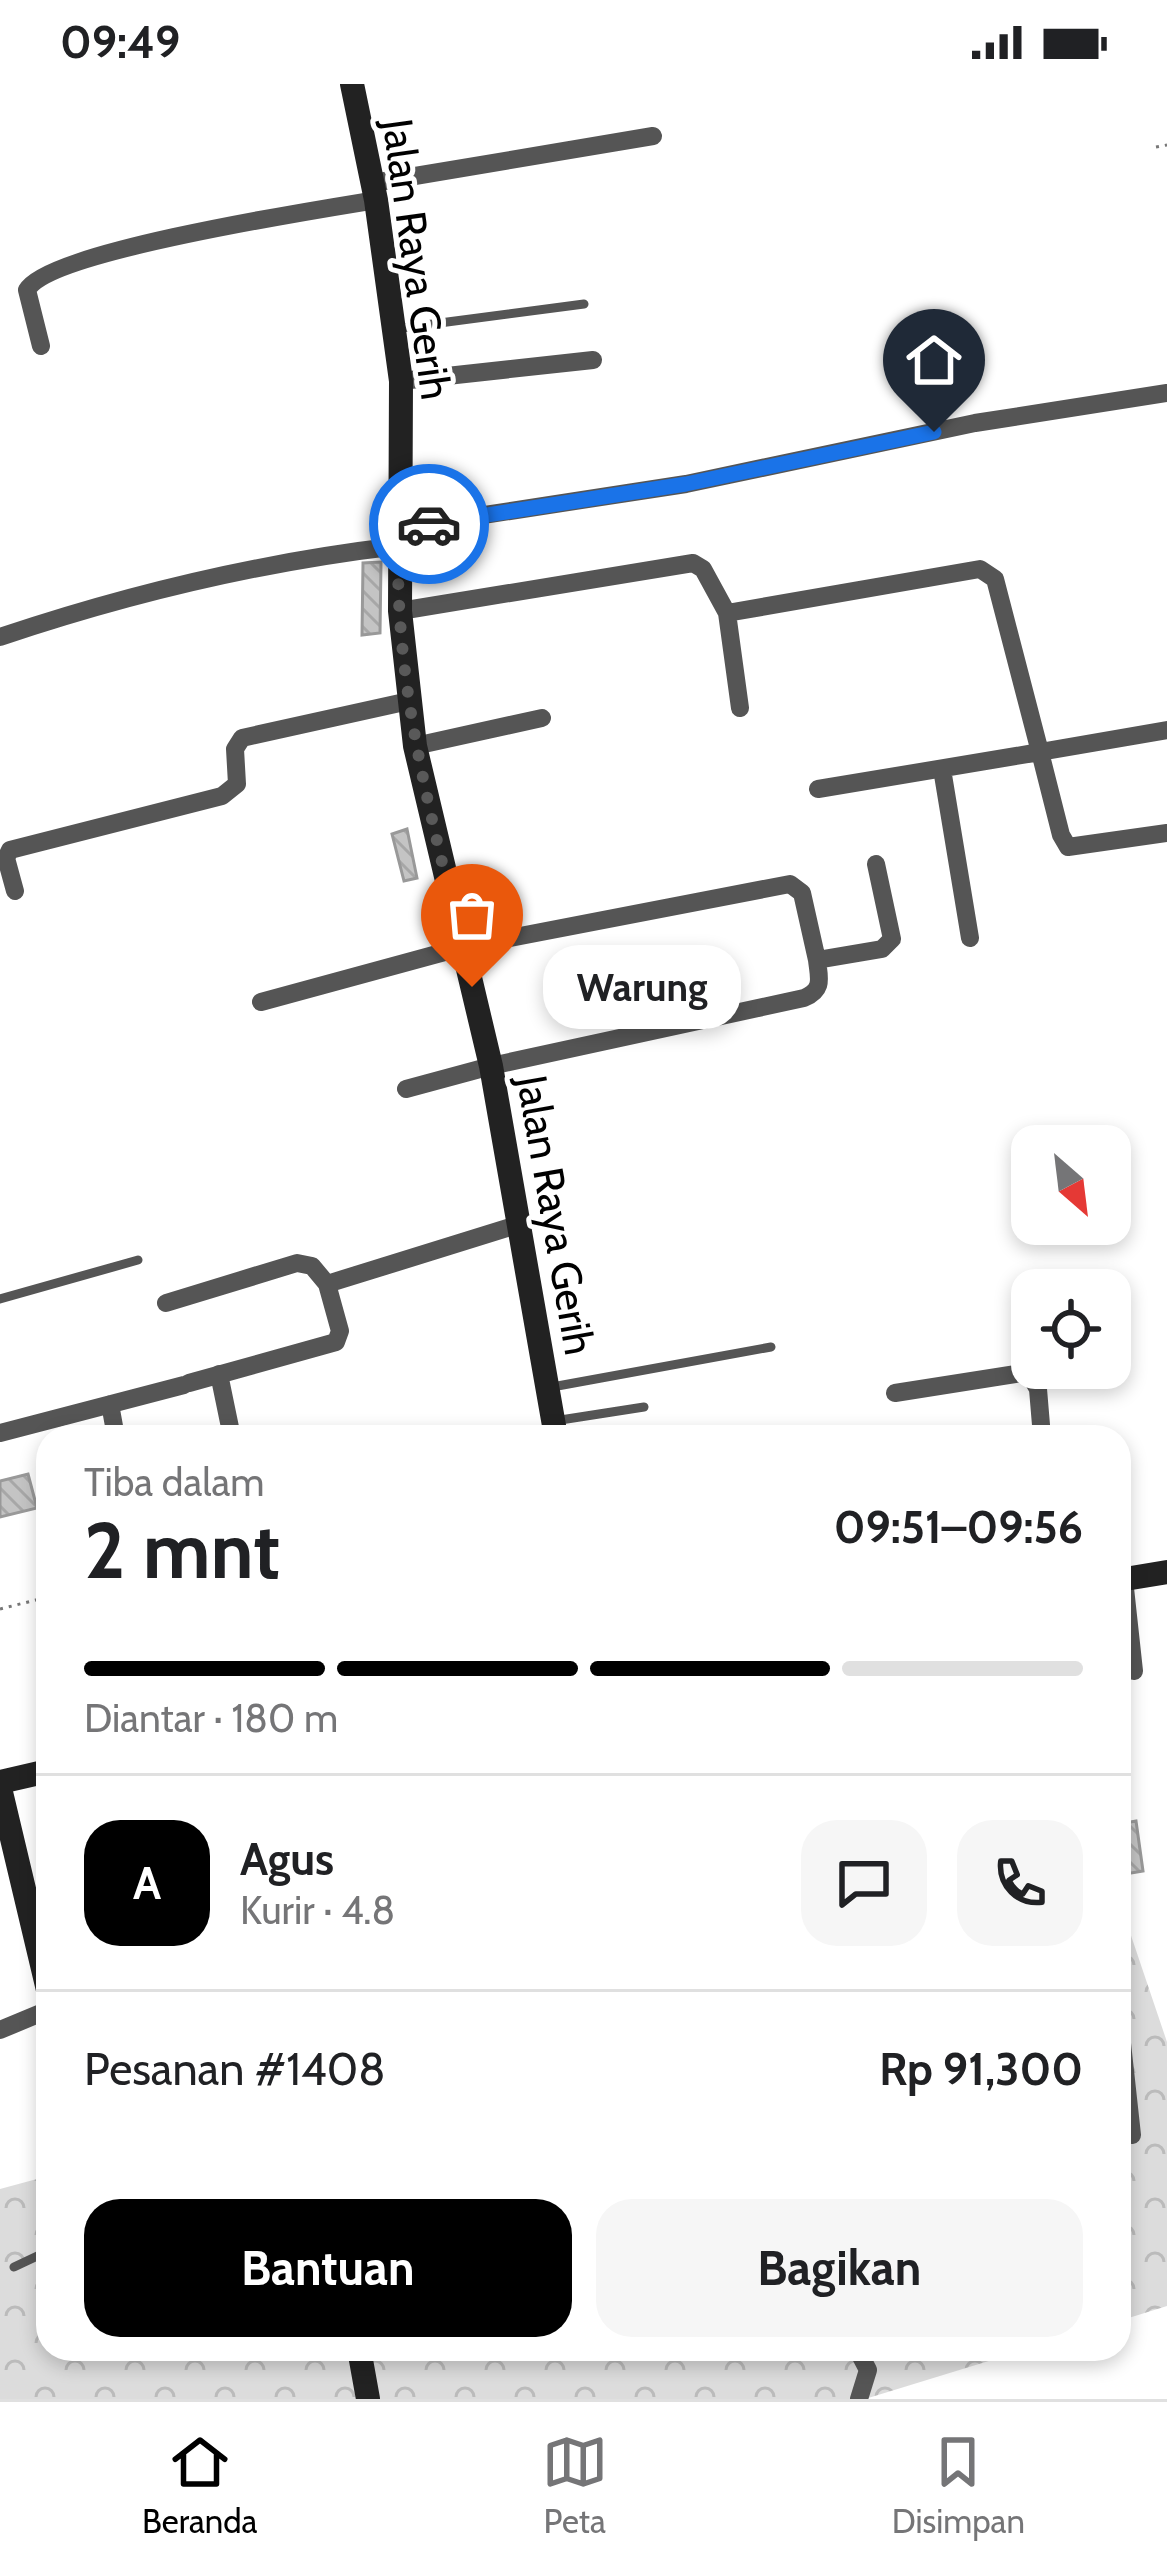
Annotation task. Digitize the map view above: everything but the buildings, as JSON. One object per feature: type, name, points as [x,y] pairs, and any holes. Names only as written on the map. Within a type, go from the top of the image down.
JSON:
[{"type":"street","name":"Jalan Raya Gerih","points":[[352,84],[375,192],[401,381],[400,611],[415,746],[491,1066],[553,1425]]},
{"type":"street","points":[[41,346],[27,290],[39,278],[85,261],[375,192],[653,136]]},
{"type":"street","points":[[401,381],[593,360]]},
{"type":"street","points":[[0,637],[144,591],[399,537],[686,484],[975,423],[1167,393]]},
{"type":"street","points":[[400,611],[693,562],[703,568],[727,613],[740,709]]},
{"type":"street","points":[[727,613],[980,569],[989,572],[995,579],[1061,836],[1068,847],[1167,833]]},
{"type":"street","points":[[16,891],[6,859],[10,850],[222,796],[238,784],[235,749],[242,738],[409,701]]},
{"type":"street","points":[[415,746],[542,718]]},
{"type":"street","points":[[818,789],[1167,730]]},
{"type":"street","points":[[942,769],[970,938]]},
{"type":"street","points":[[817,960],[888,945],[892,939],[876,864]]},
{"type":"street","points":[[261,1002],[463,947],[790,884],[802,893],[820,985],[814,994],[406,1089]]},
{"type":"street","points":[[327,1284],[517,1225]]},
{"type":"street","points":[[0,1432],[339,1340],[327,1284],[312,1266],[297,1263],[166,1303]]},
{"type":"street","points":[[895,1393],[1028,1372],[1038,1389],[1041,1425]]},
{"type":"street","points":[[219,1374],[230,1425]]},
{"type":"street","points":[[110,1404],[114,1425]]},
{"type":"street","points":[[1131,1578],[1167,1572]]},
{"type":"street","points":[[1131,1650],[1134,1671]]},
{"type":"street","points":[[36,1775],[0,1788],[36,1915]]},
{"type":"street","points":[[0,2030],[36,2015]]},
{"type":"street","points":[[1131,2126],[1132,2135]]},
{"type":"street","points":[[361,2361],[368,2399]]},
{"type":"street","points":[[859,2399],[868,2370],[863,2361]]},
{"type":"lane","points":[[394,329],[584,304]]},
{"type":"lane","points":[[0,1299],[138,1260]]},
{"type":"lane","points":[[546,1388],[771,1347]]},
{"type":"lane","points":[[570,1425],[644,1407]]},
{"type":"lane","points":[[14,2266],[36,2256]]},
{"type":"path","points":[[1156,147],[1167,145]]},
{"type":"path","points":[[0,1609],[36,1600]]},
{"type":"green space","points":[[1131,1936],[1167,2042],[1167,2306],[1131,2317]]},
{"type":"green space","points":[[36,2179],[36,2361],[989,2361],[865,2399],[0,2399],[0,2189]]},
{"type":"way so far","points":[[429,524],[399,528],[400,611],[426,806],[472,987]]},
{"type":"place","name":"Warung","points":[[472,987]]},
{"type":"route","points":[[429,524],[686,484],[934,432]]}]
